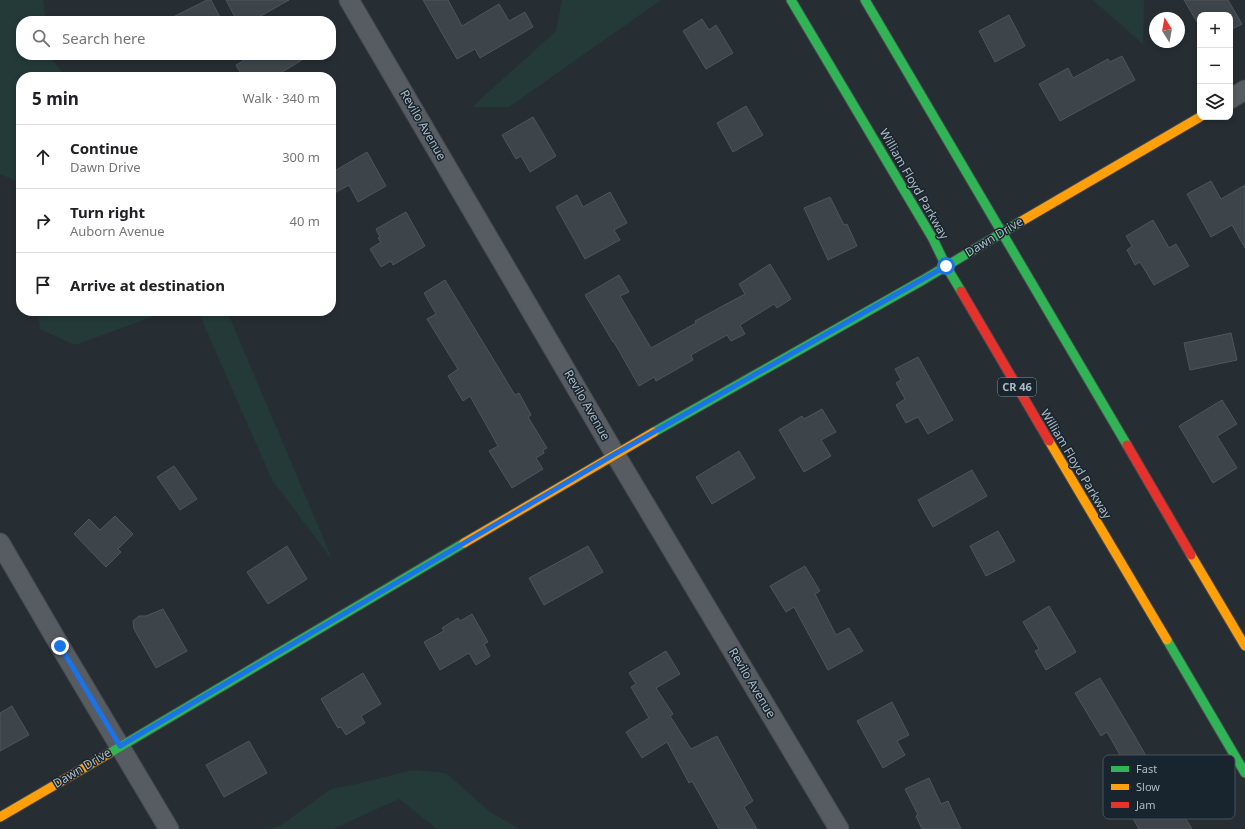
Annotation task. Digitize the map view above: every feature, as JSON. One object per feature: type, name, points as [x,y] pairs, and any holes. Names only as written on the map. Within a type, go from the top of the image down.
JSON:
[{"type":"main road","name":"William Floyd Parkway","points":[[792,0],[933,239],[946,266],[1234,755]]},
{"type":"main road","points":[[865,0],[1245,646]]},
{"type":"main road","name":"Dawn Drive","points":[[0,816],[615,454],[946,266],[1197,119]]},
{"type":"main road","name":"William Floyd Parkway","points":[[1235,756],[1245,773]]},
{"type":"street","name":"Revilo Avenue","points":[[349,0],[615,454],[839,829]]},
{"type":"street","points":[[1233,97],[1245,90]]},
{"type":"street","points":[[0,542],[169,829]]},
{"type":"green space","points":[[0,0],[43,0],[45,16],[16,16],[16,60],[53,60],[62,72],[16,72],[16,181],[0,174]]},
{"type":"green space","points":[[562,0],[661,0],[509,107],[472,107],[556,31]]},
{"type":"green space","points":[[1093,0],[1144,0],[1143,44]]},
{"type":"green space","points":[[39,316],[154,316],[75,345],[40,329]]},
{"type":"green space","points":[[200,316],[229,316],[333,561],[272,480]]},
{"type":"green space","points":[[413,770],[446,773],[490,812],[520,829],[437,829],[399,799],[333,829],[265,829],[280,826],[331,789]]},
{"type":"building","points":[[207,0],[211,0],[219,16],[175,16]]},
{"type":"building","points":[[226,0],[289,0],[261,16],[234,16]]},
{"type":"building","points":[[423,0],[448,0],[462,26],[499,4],[509,21],[525,12],[533,27],[480,58],[475,49],[457,59]]},
{"type":"building","points":[[1184,0],[1228,0],[1242,24],[1233,28],[1233,12],[1197,12],[1197,22]]},
{"type":"building","points":[[1009,15],[1025,46],[995,62],[979,31]]},
{"type":"building","points":[[702,19],[709,30],[716,25],[733,53],[706,69],[683,31]]},
{"type":"building","points":[[1122,56],[1135,80],[1060,121],[1039,84],[1068,68],[1073,78],[1108,59],[1110,62]]},
{"type":"building","points":[[244,60],[302,60],[282,72],[240,72],[236,65]]},
{"type":"building","points":[[746,106],[763,135],[733,152],[717,123]]},
{"type":"building","points":[[533,117],[556,156],[530,172],[521,156],[516,159],[502,135]]},
{"type":"building","points":[[367,152],[386,186],[358,202],[349,185],[336,192],[336,170]]},
{"type":"building","points":[[1211,181],[1221,199],[1245,185],[1245,248],[1232,225],[1211,237],[1187,194]]},
{"type":"building","points":[[610,192],[627,223],[614,230],[620,240],[585,259],[556,207],[577,195],[583,207]]},
{"type":"building","points":[[830,197],[844,225],[847,224],[857,246],[828,260],[804,208]]},
{"type":"building","points":[[406,212],[425,246],[393,265],[391,261],[381,267],[370,249],[381,242],[378,238],[380,237],[376,229]]},
{"type":"building","points":[[1153,220],[1169,248],[1176,244],[1189,266],[1154,285],[1140,262],[1135,265],[1127,250],[1132,246],[1126,236]]},
{"type":"building","points":[[770,264],[791,299],[777,308],[774,304],[740,325],[745,334],[731,341],[727,335],[691,355],[693,360],[656,381],[654,377],[639,386],[585,295],[619,275],[629,292],[620,296],[651,348],[696,323],[695,321],[745,294],[739,284]]},
{"type":"building","points":[[445,280],[515,395],[519,393],[531,415],[528,417],[547,448],[543,450],[544,453],[536,458],[543,469],[512,488],[489,451],[498,446],[470,396],[463,401],[448,376],[458,369],[427,319],[436,314],[424,293]]},
{"type":"building","points":[[1231,333],[1237,360],[1190,370],[1184,343]]},
{"type":"building","points":[[918,357],[953,420],[928,434],[918,417],[906,423],[896,405],[905,399],[896,383],[901,380],[895,369]]},
{"type":"building","points":[[1222,400],[1237,424],[1217,436],[1237,468],[1213,483],[1179,426]]},
{"type":"building","points":[[822,409],[836,432],[821,440],[831,456],[804,472],[779,430],[802,416],[804,419]]},
{"type":"building","points":[[739,451],[755,478],[712,504],[696,477]]},
{"type":"building","points":[[174,466],[197,499],[180,510],[157,477]]},
{"type":"building","points":[[972,470],[987,496],[933,527],[918,500]]},
{"type":"building","points":[[115,516],[133,534],[118,549],[121,552],[106,567],[74,534],[89,519],[100,530]]},
{"type":"building","points":[[998,531],[1015,561],[986,576],[970,546]]},
{"type":"building","points":[[287,546],[307,579],[268,604],[247,572]]},
{"type":"building","points":[[588,546],[603,572],[544,605],[529,578]]},
{"type":"building","points":[[805,566],[820,591],[815,594],[836,635],[849,628],[863,651],[828,670],[794,607],[786,612],[770,586]]},
{"type":"building","points":[[1049,606],[1076,652],[1046,670],[1035,651],[1039,649],[1023,622]]},
{"type":"building","points":[[163,609],[187,651],[156,668],[134,629],[133,621],[139,616],[146,616]]},
{"type":"building","points":[[472,614],[488,642],[484,644],[490,656],[476,665],[469,653],[440,670],[424,642],[444,631],[442,628],[458,618],[460,621]]},
{"type":"building","points":[[666,651],[680,674],[656,688],[673,714],[670,716],[691,749],[717,736],[753,801],[744,807],[757,829],[719,829],[692,781],[689,783],[667,742],[642,758],[626,732],[649,718],[631,687],[636,684],[629,673]]},
{"type":"building","points":[[363,673],[381,704],[361,716],[365,723],[346,735],[341,727],[338,728],[321,699]]},
{"type":"building","points":[[1100,678],[1146,755],[1120,755],[1107,732],[1101,736],[1075,693]]},
{"type":"building","points":[[892,702],[909,735],[897,741],[905,755],[883,768],[857,721]]},
{"type":"building","points":[[12,706],[29,735],[0,751],[0,713]]},
{"type":"building","points":[[249,741],[267,773],[224,797],[206,765]]},
{"type":"building","points":[[929,778],[941,804],[948,801],[961,829],[922,829],[916,816],[918,815],[905,789]]},
{"type":"building","points":[[1133,819],[1186,819],[1192,829],[1139,829]]},
{"type":"traffic: fast","points":[[791,0],[933,239],[946,266],[961,291]]},
{"type":"traffic: fast","points":[[865,0],[1127,445]]},
{"type":"traffic: fast","points":[[654,432],[923,280],[1020,222]]},
{"type":"traffic: fast","points":[[108,754],[464,543]]},
{"type":"traffic: fast","points":[[1167,640],[1234,755]]},
{"type":"traffic: fast","points":[[1235,756],[1245,773]]},
{"type":"traffic: slow","points":[[1020,222],[1197,119]]},
{"type":"traffic: slow","points":[[464,543],[654,432]]},
{"type":"traffic: slow","points":[[1049,441],[1167,640]]},
{"type":"traffic: slow","points":[[1191,555],[1245,646]]},
{"type":"traffic: slow","points":[[0,817],[108,754]]},
{"type":"traffic: jam","points":[[961,291],[1049,441]]},
{"type":"traffic: jam","points":[[1127,445],[1191,555]]},
{"type":"route","points":[[60,646],[120,746],[615,454],[946,266]]}]
